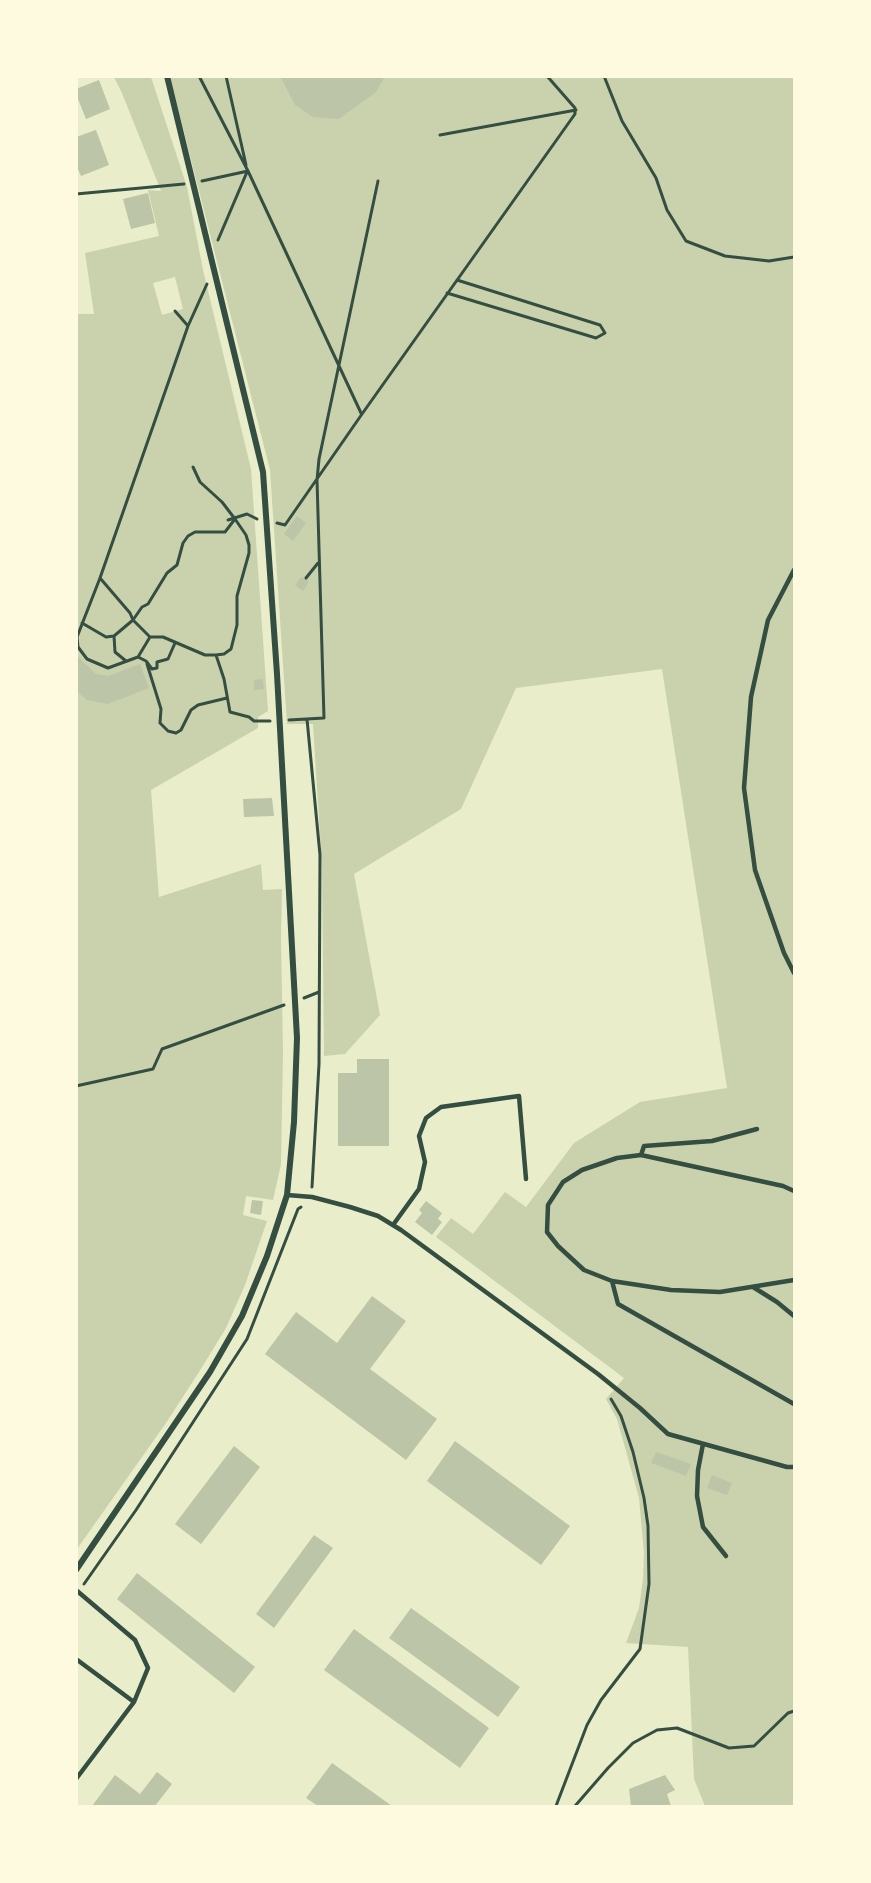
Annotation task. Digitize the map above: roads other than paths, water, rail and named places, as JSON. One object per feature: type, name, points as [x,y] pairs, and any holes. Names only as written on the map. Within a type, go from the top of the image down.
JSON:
[{"type":"street","points":[[76,1570],[210,1372],[242,1316],[267,1256],[287,1195],[294,1122],[297,1038],[277,674],[263,471],[167,76]]},
{"type":"lane","points":[[795,570],[768,620],[752,697],[744,788],[754,870],[784,953],[795,974]]},
{"type":"lane","points":[[393,1225],[419,1189],[424,1162],[419,1136],[426,1118],[441,1107],[519,1096],[526,1179]]},
{"type":"lane","points":[[641,1155],[644,1146],[712,1141],[757,1129]]},
{"type":"lane","points":[[795,1191],[783,1186],[641,1155],[617,1158],[582,1170],[563,1182],[548,1205],[547,1232],[558,1246],[584,1270],[612,1281],[671,1290],[720,1292],[795,1280]]},
{"type":"lane","points":[[287,1195],[312,1197],[378,1216],[393,1225],[598,1374],[668,1434],[787,1467],[795,1467]]},
{"type":"lane","points":[[612,1281],[618,1304],[795,1404]]},
{"type":"lane","points":[[753,1287],[795,1316]]},
{"type":"lane","points":[[703,1444],[698,1470],[697,1496],[703,1527],[726,1556]]},
{"type":"lane","points":[[76,1590],[135,1640],[148,1668],[134,1702],[76,1779]]},
{"type":"lane","points":[[76,1659],[134,1702]]}]
